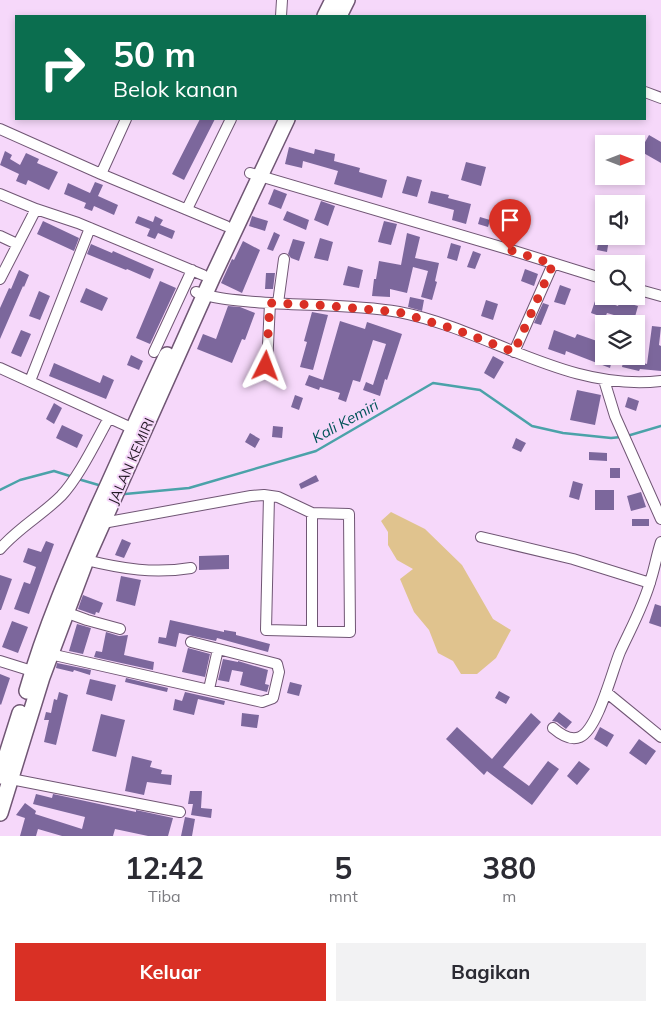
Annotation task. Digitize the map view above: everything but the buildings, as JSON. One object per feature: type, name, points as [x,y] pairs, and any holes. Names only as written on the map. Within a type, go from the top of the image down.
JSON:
[{"type":"highway","points":[[326,15],[333,0]]},
{"type":"highway","points":[[340,15],[347,0]]},
{"type":"highway","name":"JALAN KEMIRI","points":[[0,813],[5,778],[65,612],[116,480],[255,175],[276,120]]},
{"type":"highway","name":"JALAN KEMIRI","points":[[200,294],[198,272],[286,120]]},
{"type":"highway","name":"JALAN KEMIRI","points":[[5,778],[2,760],[32,671],[61,593],[102,516]]},
{"type":"street","points":[[281,15],[282,0]]},
{"type":"street","points":[[646,92],[661,98]]},
{"type":"street","points":[[101,174],[126,120]]},
{"type":"street","points":[[187,209],[231,120]]},
{"type":"street","points":[[0,129],[101,174],[226,226]]},
{"type":"street","points":[[255,175],[595,276]]},
{"type":"street","points":[[0,194],[198,272],[154,352]]},
{"type":"street","points":[[0,279],[36,209]]},
{"type":"street","points":[[30,381],[90,228]]},
{"type":"street","points":[[0,236],[17,244]]},
{"type":"street","points":[[266,366],[274,303],[284,259]]},
{"type":"street","points":[[514,352],[553,264]]},
{"type":"street","points":[[645,292],[661,296]]},
{"type":"street","points":[[200,294],[218,298],[398,312],[457,330],[544,364],[604,380],[641,382],[661,380]]},
{"type":"street","points":[[0,368],[138,431]]},
{"type":"street","points":[[604,380],[620,428],[661,519]]},
{"type":"street","points":[[0,549],[15,533],[53,503],[66,490],[109,418]]},
{"type":"street","points":[[102,516],[251,496],[268,496],[278,497],[312,513],[349,514],[350,632],[266,630],[268,496]]},
{"type":"street","points":[[312,513],[312,631]]},
{"type":"street","points":[[481,537],[573,559],[650,583]]},
{"type":"street","points":[[553,728],[559,734],[573,738],[579,738],[586,733],[598,712],[621,651],[636,620],[650,583],[661,542]]},
{"type":"street","points":[[86,560],[139,570],[172,571],[191,568]]},
{"type":"street","points":[[65,612],[120,629]]},
{"type":"street","points":[[50,654],[262,702],[273,698],[279,672],[276,664],[191,642]]},
{"type":"street","points":[[209,689],[218,649]]},
{"type":"street","points":[[0,660],[32,671]]},
{"type":"street","points":[[606,692],[661,737]]},
{"type":"street","points":[[5,778],[180,812]]},
{"type":"shaded area","points":[[391,512],[425,529],[462,565],[493,619],[511,630],[496,658],[477,674],[461,674],[453,661],[438,653],[429,630],[414,612],[400,579],[413,569],[397,560],[388,545],[388,532],[381,521]]},
{"type":"waterway","name":"Kali Kemiri","points":[[121,493],[189,488],[316,451],[433,383],[480,390],[532,426],[563,433],[611,438],[621,437]]},
{"type":"waterway","name":"Kali Kemiri","points":[[627,436],[661,426]]},
{"type":"waterway","name":"Kali Kemiri","points":[[0,490],[20,480],[54,471],[73,477]]},
{"type":"waterway","name":"Kali Kemiri","points":[[78,479],[102,486]]},
{"type":"route","points":[[266,366],[270,303],[383,310],[410,314],[514,352],[553,264],[510,250]]}]
